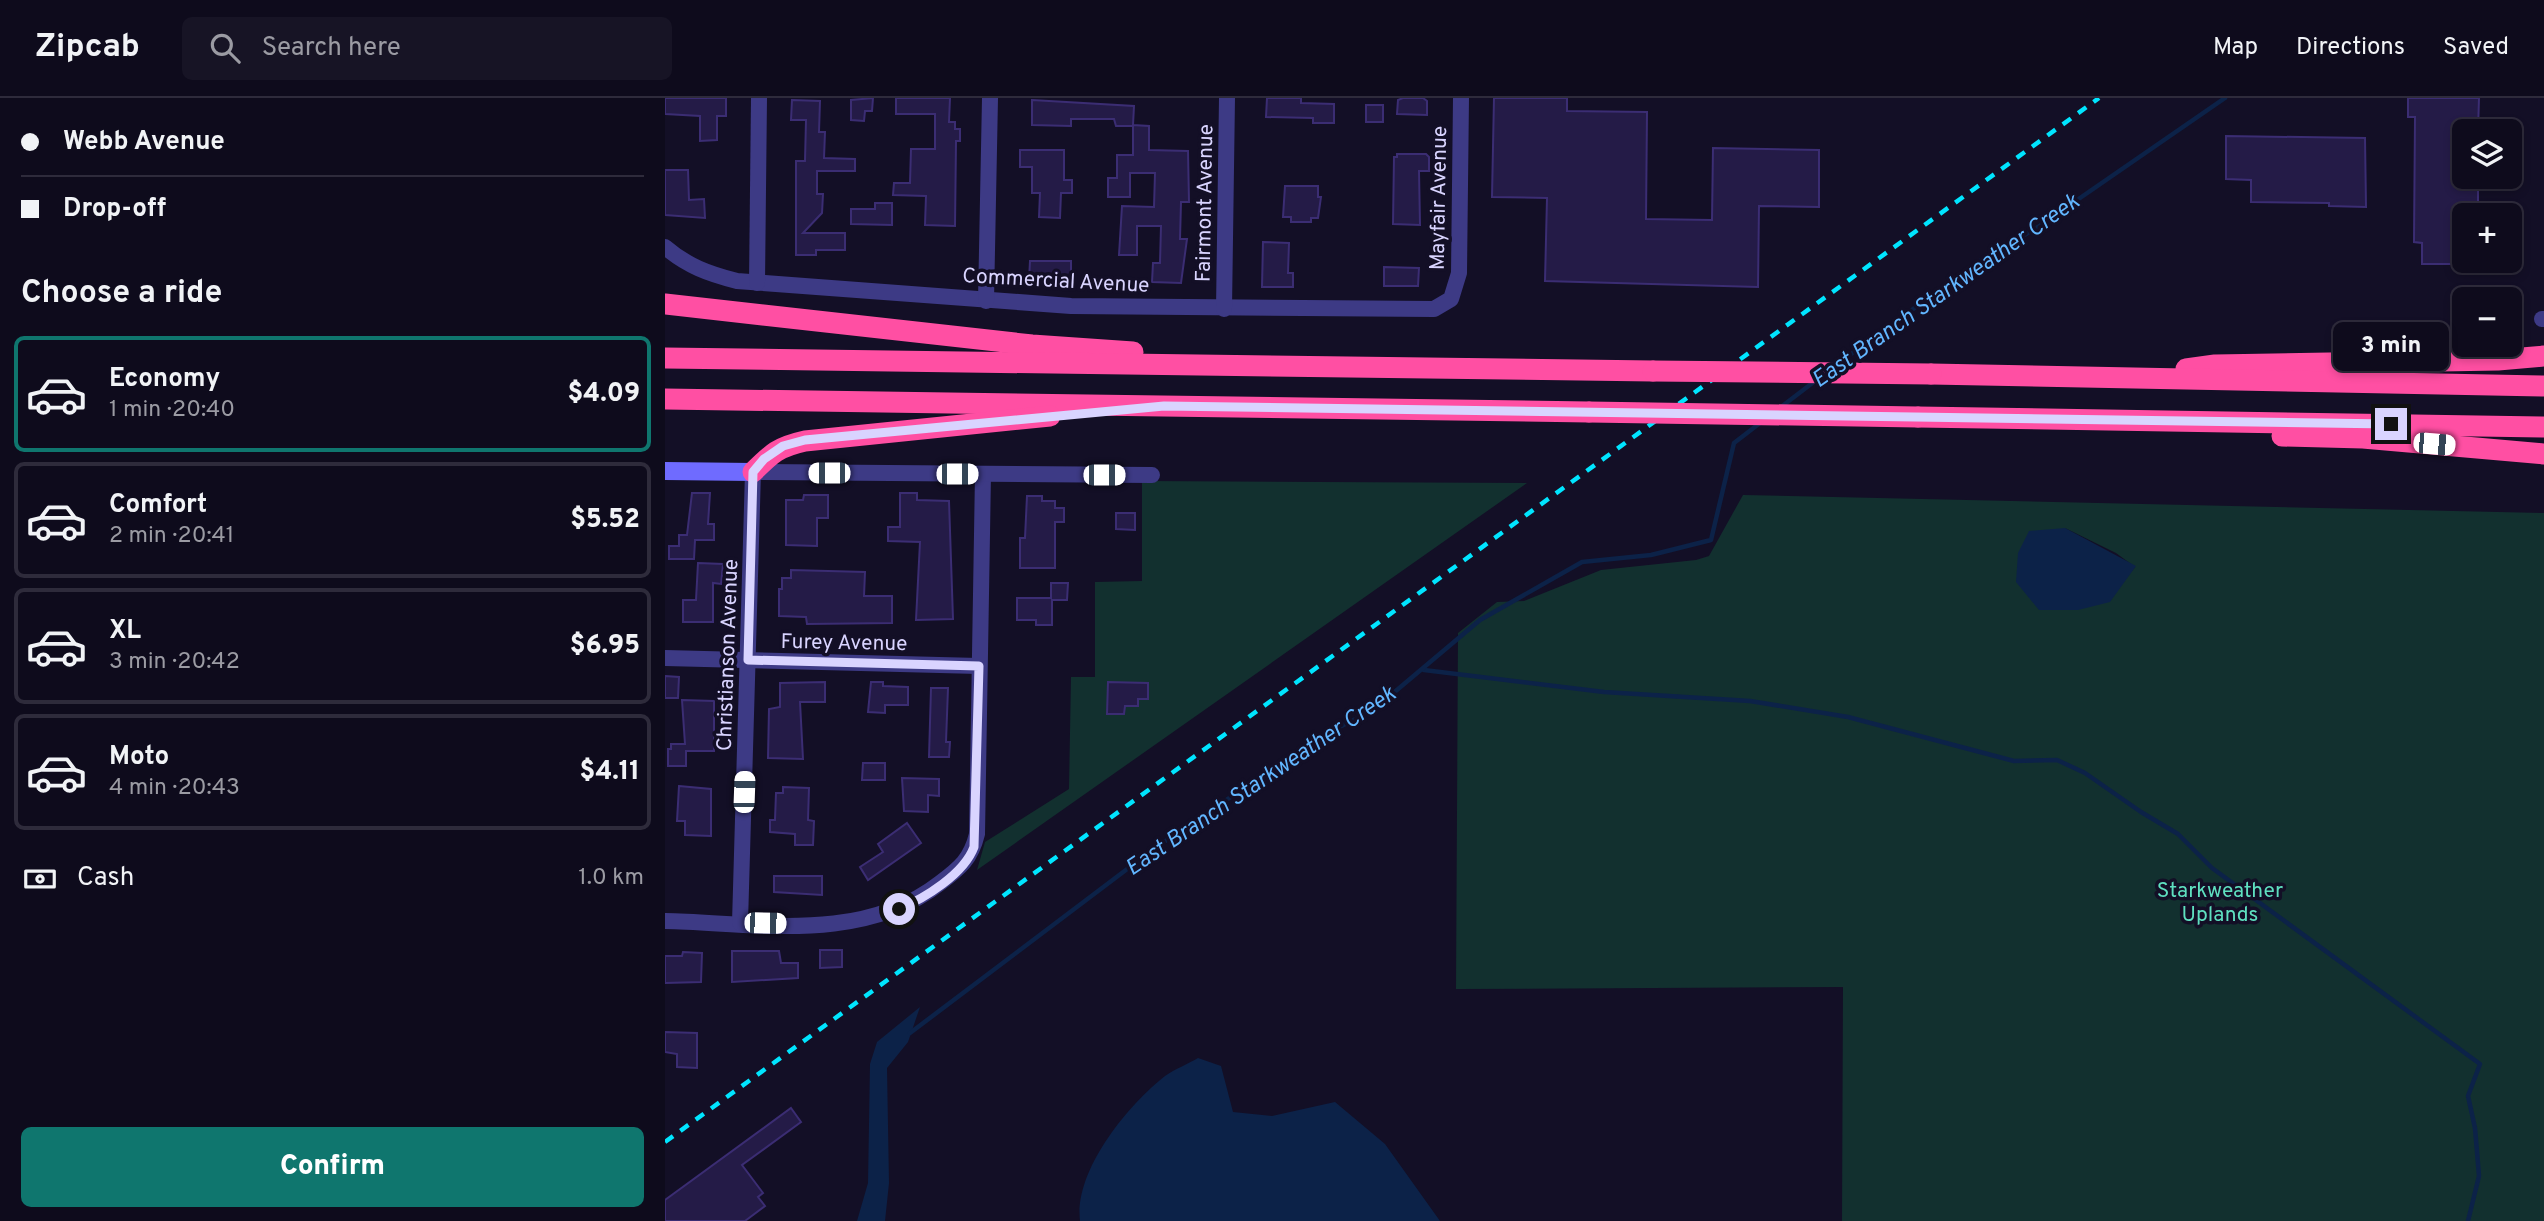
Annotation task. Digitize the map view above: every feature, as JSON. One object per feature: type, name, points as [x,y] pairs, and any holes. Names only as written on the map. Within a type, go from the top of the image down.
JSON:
[{"type":"highway","points":[[665,304],[1004,342],[1264,367]]},
{"type":"highway","points":[[2117,378],[2215,365],[2498,360],[2544,356]]},
{"type":"highway","points":[[665,358],[1931,374],[2544,386]]},
{"type":"highway","points":[[665,399],[2544,427]]},
{"type":"highway","points":[[753,472],[764,459],[783,446],[805,440],[1164,406]]},
{"type":"highway","points":[[1983,418],[2233,435],[2363,438],[2544,454]]},
{"type":"street","points":[[757,283],[759,98]]},
{"type":"street","points":[[986,301],[990,98]]},
{"type":"street","name":"Fairmont Avenue","points":[[1224,309],[1227,98]]},
{"type":"street","name":"Mayfair Avenue","points":[[1451,299],[1459,274],[1461,98]]},
{"type":"street","name":"Commercial Avenue","points":[[665,247],[684,263],[709,275],[757,283],[986,301],[1071,306],[1418,312],[1434,309],[1451,299]]},
{"type":"street","points":[[665,471],[1153,475]]},
{"type":"street","name":"Christianson Avenue","points":[[740,923],[753,472]]},
{"type":"street","points":[[665,921],[841,925],[882,916],[917,901],[969,859],[977,834],[983,474]]},
{"type":"street","name":"Furey Avenue","points":[[665,658],[979,666]]},
{"type":"green space","points":[[1142,481],[1527,483],[977,870],[985,842],[1069,789],[1071,677],[1095,677],[1095,582],[1142,581]]},
{"type":"green space","name":"Starkweather Uplands","points":[[1743,495],[2544,513],[2544,1221],[1842,1221],[1843,987],[1456,989],[1458,633],[1497,602],[1524,601],[1601,570],[1696,560],[1709,556]],"holes":[[[2065,528],[2116,553],[2135,567],[2123,582]]]},
{"type":"water","points":[[2065,528],[2136,566],[2110,602],[2078,610],[2039,610],[2016,582],[2018,553],[2029,531]]},
{"type":"water","points":[[920,1007],[908,1042],[887,1068],[889,1183],[885,1221],[857,1221],[868,1183],[870,1064],[877,1042]]},
{"type":"water","points":[[1198,1058],[1221,1066],[1233,1112],[1272,1116],[1335,1102],[1385,1144],[1440,1221],[1080,1221],[1080,1202],[1085,1181],[1106,1141],[1150,1089],[1165,1076]]},
{"type":"building","points":[[665,98],[726,98],[726,116],[717,116],[717,140],[700,141],[700,116],[665,114]]},
{"type":"building","points":[[873,98],[872,111],[865,111],[864,121],[851,120],[851,100]]},
{"type":"building","points":[[896,98],[950,98],[949,122],[955,122],[955,129],[960,129],[960,141],[956,141],[955,226],[925,225],[926,196],[893,195],[894,183],[910,183],[911,149],[935,149],[935,114],[896,114]]},
{"type":"building","points":[[1267,98],[1301,98],[1301,103],[1334,104],[1334,123],[1313,123],[1313,118],[1266,117]]},
{"type":"building","points":[[1423,98],[1427,101],[1427,115],[1397,114],[1398,100]]},
{"type":"building","points":[[1494,98],[1567,98],[1567,111],[1647,112],[1646,219],[1712,220],[1713,148],[1819,150],[1819,207],[1759,206],[1758,287],[1545,281],[1547,198],[1492,197]]},
{"type":"building","points":[[2408,98],[2479,98],[2478,119],[2452,119],[2452,189],[2478,189],[2478,203],[2452,203],[2452,264],[2422,264],[2422,243],[2414,242],[2415,117],[2408,117]]},
{"type":"building","points":[[792,100],[820,101],[819,132],[825,132],[824,158],[855,159],[855,171],[817,171],[817,194],[823,194],[822,213],[803,233],[845,233],[845,250],[816,250],[816,255],[796,255],[796,161],[805,161],[806,120],[791,120]]},
{"type":"building","points":[[1032,100],[1134,106],[1133,125],[1149,126],[1149,150],[1188,151],[1189,202],[1181,202],[1180,239],[1187,239],[1181,283],[1152,282],[1153,263],[1160,263],[1161,226],[1137,226],[1137,255],[1119,255],[1122,206],[1154,207],[1155,173],[1130,173],[1130,197],[1108,197],[1108,178],[1117,178],[1117,155],[1133,155],[1133,126],[1116,126],[1114,119],[1071,119],[1071,126],[1032,125]]},
{"type":"building","points":[[1366,105],[1383,105],[1383,122],[1366,122]]},
{"type":"building","points":[[2226,136],[2365,138],[2366,207],[2329,206],[2329,203],[2251,202],[2251,180],[2226,179]]},
{"type":"building","points":[[1020,150],[1064,150],[1064,180],[1072,180],[1072,193],[1061,193],[1060,218],[1039,217],[1040,193],[1032,193],[1032,167],[1020,167]]},
{"type":"building","points":[[1397,154],[1426,154],[1429,157],[1429,171],[1419,171],[1420,225],[1393,224],[1394,157],[1397,157]]},
{"type":"building","points":[[665,170],[688,170],[689,200],[704,199],[705,218],[665,215]]},
{"type":"building","points":[[1285,186],[1318,186],[1318,197],[1321,197],[1318,218],[1311,218],[1311,222],[1291,222],[1291,217],[1283,217]]},
{"type":"building","points":[[875,203],[892,203],[892,225],[851,224],[851,209],[875,209]]},
{"type":"building","points":[[1263,242],[1289,243],[1288,273],[1293,273],[1293,287],[1262,287]]},
{"type":"building","points":[[1030,261],[1071,261],[1071,277],[1051,277],[1050,281],[1029,280]]},
{"type":"building","points":[[1384,267],[1419,268],[1418,286],[1384,286]]},
{"type":"building","points":[[692,493],[710,493],[708,524],[714,524],[714,540],[695,540],[694,559],[669,559],[669,546],[679,546],[679,535],[687,535]]},
{"type":"building","points":[[900,493],[917,493],[917,500],[949,501],[953,619],[916,620],[920,542],[888,541],[888,527],[900,527]]},
{"type":"building","points":[[804,495],[828,495],[828,518],[817,518],[817,546],[786,545],[786,500],[803,500]]},
{"type":"building","points":[[1027,496],[1042,496],[1042,501],[1055,501],[1055,508],[1064,508],[1064,522],[1055,522],[1055,568],[1020,568],[1020,538],[1025,538]]},
{"type":"building","points":[[1116,513],[1135,513],[1135,530],[1116,529]]},
{"type":"building","points":[[698,563],[723,564],[721,584],[713,583],[713,622],[683,622],[683,600],[696,600]]},
{"type":"building","points":[[791,570],[865,572],[864,596],[892,596],[892,623],[807,624],[806,617],[779,616],[779,589],[782,589],[782,578],[791,578]]},
{"type":"building","points":[[1051,583],[1068,583],[1067,600],[1052,600],[1052,625],[1036,625],[1036,620],[1017,620],[1017,598],[1051,598]]},
{"type":"building","points":[[665,676],[679,677],[678,698],[665,698]]},
{"type":"building","points":[[825,682],[825,702],[800,702],[803,759],[768,758],[769,709],[780,707],[780,683]]},
{"type":"building","points":[[871,682],[883,682],[883,686],[908,687],[908,705],[885,705],[885,713],[868,712]]},
{"type":"building","points":[[1108,682],[1148,683],[1148,699],[1138,699],[1138,706],[1125,706],[1124,714],[1107,714]]},
{"type":"building","points":[[931,688],[948,688],[946,742],[950,742],[949,757],[929,757]]},
{"type":"building","points":[[682,700],[714,701],[714,751],[686,751],[686,766],[668,766],[668,749],[671,749],[671,744],[685,744]]},
{"type":"building","points":[[863,763],[885,763],[885,780],[862,780]]},
{"type":"building","points":[[902,778],[939,779],[939,796],[928,795],[928,812],[904,811]]},
{"type":"building","points":[[679,786],[711,789],[711,836],[685,835],[685,821],[677,821]]},
{"type":"building","points":[[783,787],[809,788],[808,820],[814,821],[813,845],[795,845],[795,834],[770,832],[770,820],[775,820],[776,793],[783,793]]},
{"type":"building","points":[[907,823],[921,843],[868,880],[860,867],[883,852],[878,844]]},
{"type":"building","points":[[774,876],[822,876],[822,895],[774,892]]},
{"type":"building","points":[[820,950],[842,950],[842,967],[820,968]]},
{"type":"building","points":[[732,951],[779,951],[781,963],[798,963],[798,978],[732,982]]},
{"type":"building","points":[[683,952],[702,953],[701,982],[665,983],[665,956],[682,956]]},
{"type":"building","points":[[665,1032],[697,1033],[697,1068],[677,1067],[677,1054],[665,1052]]},
{"type":"building","points":[[791,1108],[801,1122],[742,1165],[763,1193],[758,1197],[765,1206],[745,1221],[665,1221],[665,1200]]},
{"type":"waterway","name":"East Branch Starkweather Creek","points":[[1836,365],[1975,264],[2038,227],[2225,98]]},
{"type":"waterway","name":"East Branch Starkweather Creek","points":[[1781,407],[1815,381]]},
{"type":"waterway","name":"East Branch Starkweather Creek","points":[[910,1033],[1155,848],[1323,735],[1372,711],[1480,620],[1582,562],[1651,555],[1711,540],[1734,443],[1760,423]]},
{"type":"waterway","points":[[1424,670],[1604,692],[1750,701],[1848,717],[2014,761],[2057,760],[2085,773],[2178,834],[2212,868],[2480,1064],[2468,1096],[2475,1128],[2479,1176],[2468,1221]]},
{"type":"railway","points":[[665,1142],[2099,98]]},
{"type":"route","points":[[899,909],[917,901],[964,865],[974,847],[977,834],[979,666],[748,660],[753,472],[764,459],[783,446],[805,440],[1164,406],[2391,424]]}]
